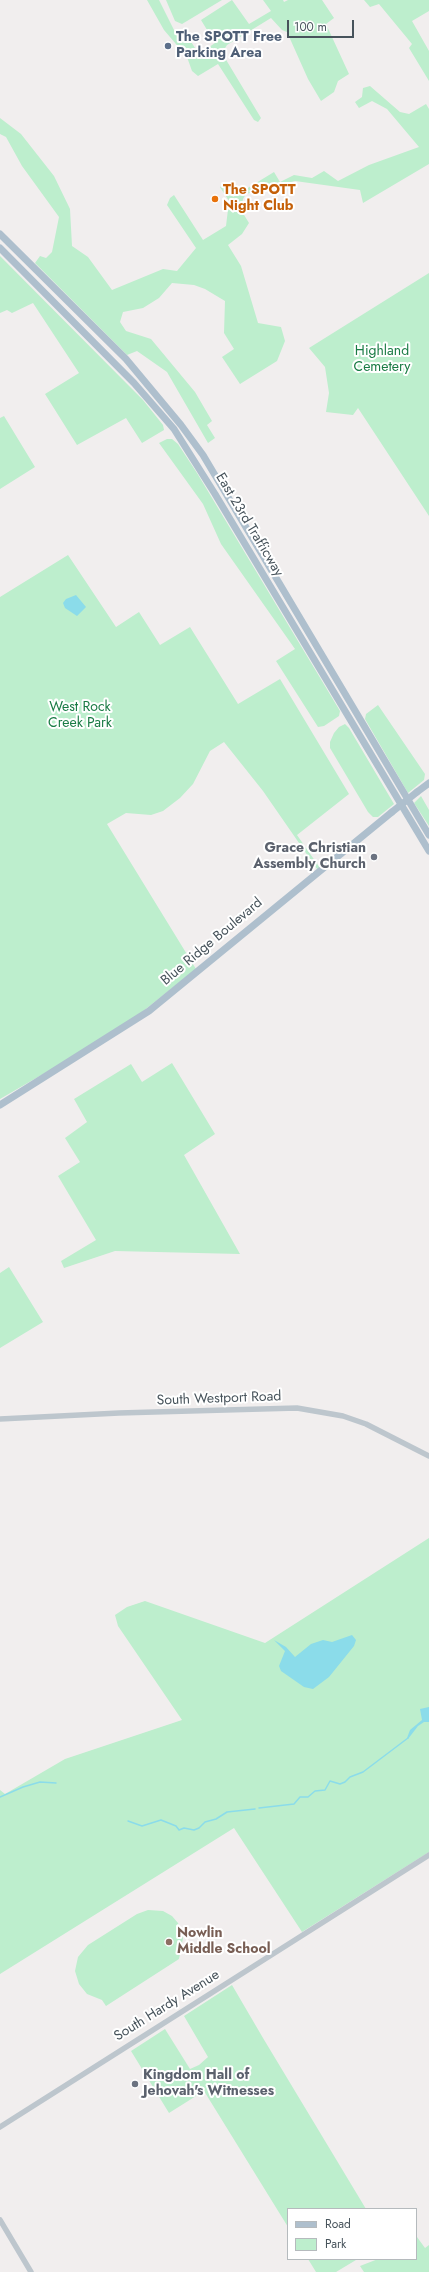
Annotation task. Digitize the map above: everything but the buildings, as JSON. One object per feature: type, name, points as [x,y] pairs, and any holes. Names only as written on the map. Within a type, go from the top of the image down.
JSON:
[{"type":"main road","name":"East 23rd Trafficway","points":[[0,234],[126,359],[181,425],[203,455],[429,835]]},
{"type":"main road","name":"East 23rd Trafficway","points":[[0,248],[134,383],[174,429],[215,494],[429,851]]},
{"type":"main road","name":"Blue Ridge Boulevard","points":[[0,1105],[149,1011],[429,783]]},
{"type":"street","name":"South Westport Road","points":[[0,1419],[119,1413],[298,1408],[337,1414],[366,1424],[429,1456]]},
{"type":"street","name":"South Hardy Avenue","points":[[0,2127],[429,1855]]},
{"type":"street","points":[[0,2220],[31,2272]]},
{"type":"green space","points":[[147,0],[159,0],[175,32],[184,31],[199,54],[215,43],[201,20],[232,0],[249,24],[271,11],[263,0],[283,0],[284,2],[288,0],[322,0],[334,18],[326,24],[349,74],[338,81],[334,92],[321,101],[308,79],[287,32],[282,30],[271,18],[227,45],[222,53],[261,118],[258,122],[254,120],[218,64],[198,76],[192,71],[187,57],[164,30]]},
{"type":"green space","points":[[166,0],[222,0],[182,24],[175,21]]},
{"type":"green space","points":[[364,0],[429,0],[429,11],[412,21],[429,51],[429,81],[409,48],[412,44],[379,4],[370,7]]},
{"type":"green space","points":[[370,86],[400,112],[409,114],[426,104],[429,109],[429,164],[363,203],[360,190],[295,181],[246,194],[243,199],[241,210],[249,223],[242,234],[228,245],[241,266],[258,323],[281,327],[285,341],[277,361],[240,384],[222,357],[234,349],[224,333],[225,301],[205,289],[194,285],[172,283],[159,298],[143,308],[123,312],[120,322],[126,331],[151,339],[195,392],[212,421],[207,425],[215,438],[208,443],[167,372],[137,351],[127,355],[35,263],[40,256],[46,258],[52,252],[59,217],[22,166],[6,137],[0,134],[0,118],[21,134],[54,176],[70,209],[72,246],[88,257],[112,290],[163,269],[177,271],[196,248],[167,205],[170,198],[174,195],[203,240],[226,226],[229,201],[220,187],[225,184],[233,197],[274,172],[280,182],[294,175],[312,178],[324,171],[338,181],[369,165],[419,147],[387,109],[372,101],[359,108],[355,102],[362,97],[363,88]]},
{"type":"green space","points":[[0,256],[143,400],[163,425],[164,430],[142,443],[126,418],[77,445],[45,394],[79,373],[33,303],[12,313],[7,310],[0,313]]},
{"type":"green space","name":"Highland Cemetery","points":[[429,273],[429,516],[358,408],[353,415],[326,412],[329,393],[325,367],[309,348]]},
{"type":"green space","points":[[4,416],[35,467],[0,489],[0,418]]},
{"type":"green space","points":[[167,439],[172,439],[178,444],[197,473],[340,711],[339,716],[324,726],[318,727],[276,661],[295,649],[221,544],[203,504],[159,443]]},
{"type":"green space","name":"West Rock Creek Park","points":[[68,555],[116,627],[139,612],[160,645],[190,627],[238,704],[280,679],[349,794],[297,835],[320,868],[317,869],[263,791],[224,742],[210,751],[193,784],[180,798],[163,811],[151,815],[126,813],[107,824],[196,969],[137,1016],[138,1019],[0,1099],[0,597]]},
{"type":"green space","points":[[378,705],[425,774],[424,780],[408,793],[365,719],[366,714]]},
{"type":"green space","points":[[345,724],[349,728],[394,804],[378,817],[373,817],[368,812],[330,748],[330,742],[334,733],[339,727]]},
{"type":"green space","points":[[421,796],[429,810],[429,826],[414,803]]},
{"type":"green space","points":[[172,1063],[215,1134],[184,1155],[240,1254],[115,1251],[64,1268],[61,1261],[96,1240],[58,1176],[80,1162],[65,1138],[87,1122],[74,1099],[131,1064],[142,1082]]},
{"type":"green space","points":[[9,1267],[43,1322],[0,1348],[0,1273]]},
{"type":"green space","points":[[429,1538],[429,1852],[302,1932],[234,1828],[0,1974],[0,1790],[5,1794],[65,1759],[182,1720],[118,1626],[115,1615],[127,1607],[145,1601],[265,1643]]},
{"type":"green space","points":[[148,1910],[163,1911],[172,1916],[178,1923],[183,1938],[179,1959],[106,2006],[102,2000],[87,1994],[79,1984],[75,1971],[78,1957],[88,1945],[137,1914]]},
{"type":"green space","points":[[232,1985],[365,2208],[287,2208],[287,2225],[204,2091],[169,2113],[131,2051],[165,2029],[190,2069],[199,2065],[208,2057],[184,2016]]},
{"type":"green space","points":[[417,2237],[425,2248],[429,2245],[429,2272],[364,2272],[360,2266],[375,2260],[417,2260]]},
{"type":"green space","points":[[309,2260],[356,2260],[336,2272],[316,2272]]},
{"type":"water","points":[[76,595],[86,607],[77,616],[65,608],[63,603],[66,599]]},
{"type":"water","points":[[352,1635],[356,1640],[354,1646],[329,1677],[313,1689],[304,1687],[281,1671],[279,1666],[285,1651],[274,1640],[286,1647],[295,1657],[311,1644],[323,1640],[332,1642]]},
{"type":"water","points":[[429,1707],[429,1722],[424,1722],[418,1726],[408,1739],[410,1730],[422,1720],[420,1709]]},
{"type":"waterway","points":[[259,1808],[294,1804],[300,1797],[308,1797],[315,1791],[325,1790],[330,1781],[340,1784],[345,1782],[350,1777],[363,1772],[408,1738]]},
{"type":"waterway","points":[[0,1797],[23,1787],[40,1782],[56,1783]]},
{"type":"waterway","points":[[128,1821],[142,1826],[161,1820],[176,1826],[179,1830],[184,1828],[194,1830],[199,1828],[205,1822],[216,1819],[227,1812],[255,1809]]},
{"type":"place","name":"The SPOTT Free Parking Area","points":[[168,46]]},
{"type":"place","name":"The SPOTT Night Club","points":[[215,199]]},
{"type":"place","name":"Grace Christian Assembly Church","points":[[374,857]]},
{"type":"place","name":"Nowlin Middle School","points":[[169,1942]]},
{"type":"place","name":"Kingdom Hall of Jehovah's Witnesses","points":[[135,2084]]}]
